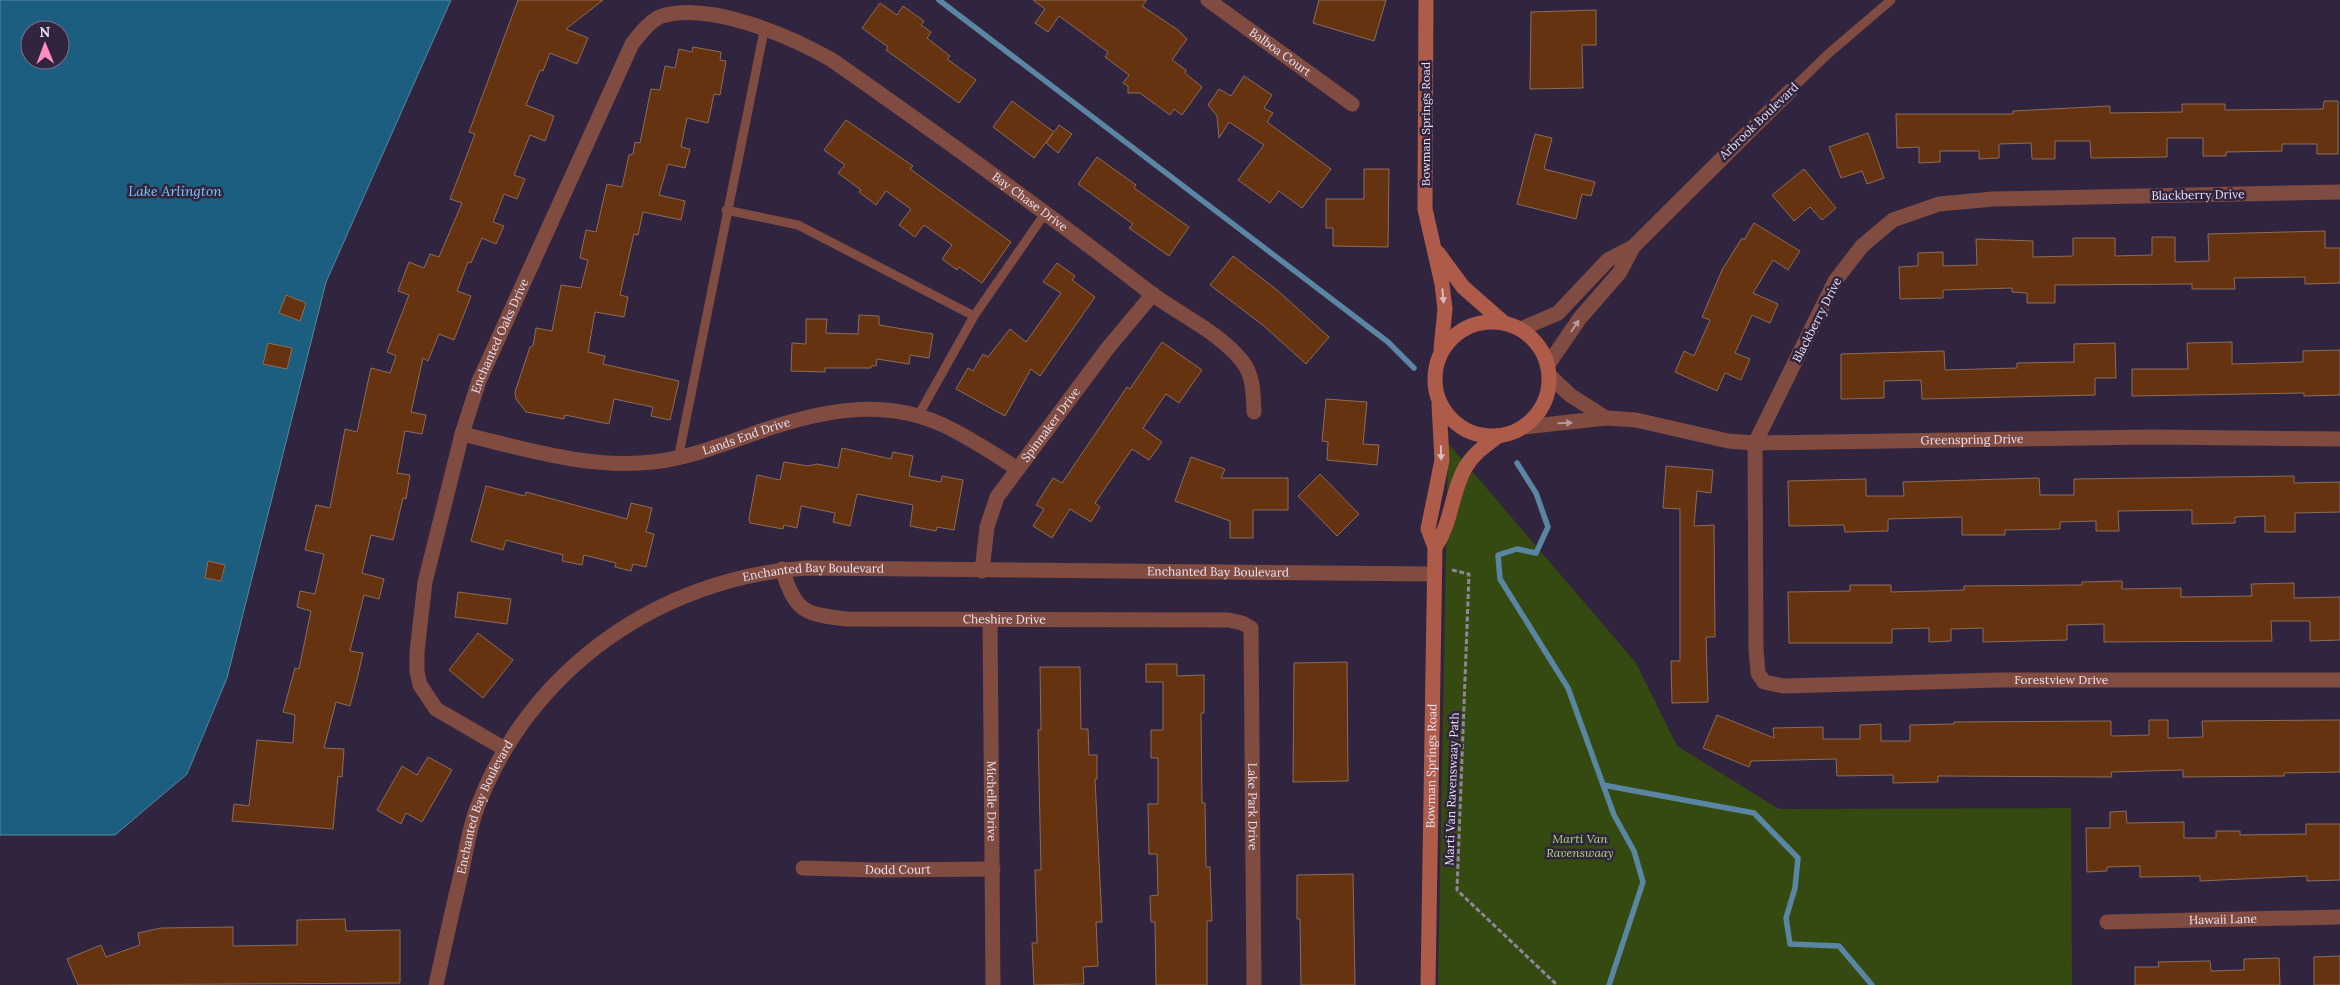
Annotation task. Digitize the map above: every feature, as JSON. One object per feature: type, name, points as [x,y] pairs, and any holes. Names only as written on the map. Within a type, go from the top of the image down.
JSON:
[{"type":"street","name":"Balboa Court","points":[[1208,0],[1352,104]]},
{"type":"street","name":"Bowman Springs Road","points":[[1426,0],[1425,209],[1442,284],[1444,309],[1441,351]]},
{"type":"street","name":"Enchanted Oaks Drive","points":[[505,748],[436,709],[420,685],[417,672],[417,652],[425,582],[462,434],[480,381],[632,44],[659,16],[682,9],[700,7],[734,13],[765,26]]},
{"type":"street","name":"Bay Chase Drive","points":[[765,26],[803,43],[832,60],[1046,212],[1153,294],[1221,342],[1241,360],[1249,373],[1253,386],[1254,412]]},
{"type":"street","name":"Arbrook Boulevard","points":[[1521,329],[1558,313],[1608,260],[1633,247],[1790,91]]},
{"type":"street","name":"Blackberry Drive","points":[[1783,686],[1764,682],[1758,673],[1756,649],[1755,443],[1835,281],[1862,246],[1893,220],[1939,204],[1993,199],[2340,192]]},
{"type":"street","name":"Arbrook Boulevard","points":[[1549,371],[1580,318],[1620,272],[1633,247]]},
{"type":"street","name":"Bowman Springs Road","points":[[1434,248],[1463,286],[1504,323]]},
{"type":"street","name":"Spinnaker Drive","points":[[982,571],[987,527],[998,496],[1107,349],[1153,294]]},
{"type":"street","points":[[1486,322],[1504,323],[1521,329],[1535,341],[1545,357],[1549,371],[1544,402],[1538,414],[1524,427],[1505,435],[1485,437],[1466,431],[1450,419],[1440,404],[1434,386],[1435,368],[1441,351],[1452,336],[1468,326],[1486,322]]},
{"type":"street","name":"Greenspring Drive","points":[[1549,371],[1570,395],[1606,418]]},
{"type":"street","name":"Bowman Springs Road","points":[[1428,985],[1440,571],[1435,547],[1428,529],[1442,460],[1440,404]]},
{"type":"street","name":"Lands End Drive","points":[[462,434],[579,461],[605,465],[678,459],[813,414],[869,408],[918,416],[943,425],[1018,469]]},
{"type":"street","name":"Greenspring Drive","points":[[1524,427],[1606,418],[1636,420],[1728,441],[1755,443],[2153,437],[2340,439]]},
{"type":"street","name":"Bowman Springs Road","points":[[1435,547],[1444,533],[1465,468],[1480,449],[1498,436]]},
{"type":"street","name":"Enchanted Bay Boulevard","points":[[436,985],[472,824],[505,748],[547,694],[597,644],[657,607],[698,589],[754,574],[782,569],[806,568],[982,571],[1440,571]]},
{"type":"street","name":"Cheshire Drive","points":[[782,569],[790,593],[802,609],[821,616],[846,619],[1229,620],[1242,622],[1251,628]]},
{"type":"street","name":"Michelle Drive","points":[[990,619],[993,985]]},
{"type":"street","name":"Lake Park Drive","points":[[1251,628],[1254,985]]},
{"type":"street","name":"Forestview Drive","points":[[1783,686],[2000,680],[2340,680]]},
{"type":"street","name":"Dodd Court","points":[[804,868],[876,870],[993,869]]},
{"type":"street","name":"Hawaii Lane","points":[[2107,922],[2340,917]]},
{"type":"lane","name":"Arbrook Boulevard","points":[[1790,91],[1828,54],[1891,0]]},
{"type":"lane","points":[[678,459],[726,210],[765,26]]},
{"type":"lane","points":[[726,210],[798,225],[974,316]]},
{"type":"lane","points":[[918,416],[974,316],[1046,212]]},
{"type":"path","name":"Marti Van Ravenswaay Path","points":[[1440,571],[1469,574],[1457,890],[1556,985]]},
{"type":"green space","name":"Marti Van Ravenswaay","points":[[1448,443],[1636,663],[1677,746],[1779,809],[2071,808],[2072,985],[1438,985]]},
{"type":"water","name":"Lake Arlington","points":[[0,0],[451,0],[326,282],[227,678],[187,774],[115,835],[0,835]]},
{"type":"building","points":[[518,0],[603,0],[566,29],[588,38],[577,64],[550,53],[543,71],[540,70],[526,105],[554,116],[545,141],[530,135],[514,175],[525,179],[517,199],[504,194],[493,222],[504,226],[496,244],[482,238],[471,263],[468,262],[457,291],[471,296],[454,340],[439,334],[428,361],[423,358],[411,412],[426,415],[422,434],[405,431],[397,473],[410,475],[406,499],[403,498],[393,540],[371,535],[362,573],[384,579],[379,599],[364,595],[350,651],[363,653],[350,706],[336,702],[324,748],[344,749],[342,777],[338,776],[333,829],[232,821],[234,804],[249,806],[257,740],[293,743],[295,715],[283,712],[295,668],[299,669],[311,611],[297,607],[300,591],[315,594],[324,554],[305,550],[316,505],[330,508],[345,429],[357,432],[371,368],[390,373],[396,356],[387,352],[409,295],[398,291],[409,262],[424,268],[430,254],[439,257],[462,203],[450,199],[475,134],[469,132]]},
{"type":"building","points":[[1033,0],[1147,0],[1142,6],[1178,30],[1187,39],[1172,60],[1186,70],[1185,73],[1202,87],[1182,115],[1174,109],[1170,115],[1140,93],[1128,93],[1128,86],[1123,83],[1129,75],[1105,57],[1108,52],[1059,16],[1048,32],[1035,23],[1045,9]]},
{"type":"building","points":[[1319,0],[1386,0],[1374,41],[1313,23]]},
{"type":"building","points":[[880,3],[897,15],[903,6],[924,21],[921,25],[931,32],[927,38],[950,56],[947,59],[976,80],[959,103],[886,50],[888,47],[862,28]]},
{"type":"building","points":[[1596,10],[1596,45],[1582,45],[1583,88],[1530,89],[1531,12]]},
{"type":"building","points":[[693,47],[721,52],[720,60],[726,61],[720,95],[714,94],[708,123],[687,118],[681,147],[690,149],[685,168],[668,164],[659,195],[685,201],[681,220],[643,212],[638,235],[634,234],[620,295],[628,297],[624,317],[595,312],[588,352],[605,356],[603,364],[679,381],[670,420],[651,416],[653,407],[614,399],[609,424],[565,415],[564,419],[526,412],[516,399],[515,392],[530,347],[533,346],[536,328],[552,331],[561,285],[581,288],[588,260],[580,258],[586,230],[596,232],[607,184],[622,187],[629,155],[633,154],[635,142],[640,143],[651,89],[660,90],[665,66],[675,68],[679,49],[692,52]]},
{"type":"building","points":[[1244,76],[1272,95],[1264,108],[1273,113],[1267,122],[1331,169],[1302,208],[1279,191],[1270,203],[1238,180],[1264,145],[1229,122],[1219,138],[1217,116],[1208,105],[1219,89],[1231,96]]},
{"type":"building","points":[[1012,101],[1054,132],[1059,125],[1072,134],[1058,153],[1046,143],[1053,133],[1034,158],[993,127]]},
{"type":"building","points":[[2324,101],[2338,101],[2338,154],[2317,154],[2317,144],[2282,144],[2282,151],[2226,152],[2226,156],[2203,156],[2203,138],[2167,138],[2167,157],[2091,158],[2090,141],[2055,141],[2055,159],[2032,159],[2031,143],[1999,144],[1999,158],[1979,159],[1979,151],[1940,151],[1940,162],[1919,163],[1919,147],[1897,148],[1896,114],[2013,114],[2013,111],[2110,106],[2110,113],[2182,112],[2182,104],[2225,104],[2225,110],[2323,109]]},
{"type":"building","points":[[846,120],[913,166],[910,169],[1011,242],[982,283],[959,267],[957,270],[942,259],[952,245],[924,225],[915,237],[899,225],[911,209],[886,191],[876,205],[859,192],[861,190],[838,173],[845,165],[824,150]]},
{"type":"building","points":[[1868,133],[1884,178],[1867,184],[1862,171],[1841,178],[1829,147]]},
{"type":"building","points":[[1535,134],[1552,138],[1544,169],[1595,182],[1591,196],[1582,194],[1576,219],[1517,204]]},
{"type":"building","points":[[1097,157],[1136,185],[1134,188],[1189,227],[1169,256],[1129,228],[1133,224],[1078,184]]},
{"type":"building","points":[[1364,169],[1389,169],[1388,247],[1333,246],[1333,228],[1326,228],[1326,199],[1364,199]]},
{"type":"building","points":[[1804,169],[1836,208],[1822,220],[1810,207],[1794,221],[1772,195]]},
{"type":"building","points":[[1754,223],[1800,251],[1788,270],[1773,260],[1753,293],[1778,304],[1770,323],[1752,315],[1735,353],[1750,359],[1741,380],[1725,373],[1717,391],[1675,372],[1684,351],[1694,356],[1710,320],[1702,317],[1722,270]]},
{"type":"building","points":[[2325,231],[2325,248],[2340,248],[2340,283],[2305,284],[2305,277],[2234,278],[2235,289],[2192,289],[2192,284],[2055,285],[2055,303],[2027,303],[2027,293],[2012,292],[2012,288],[1943,290],[1943,298],[1900,299],[1899,267],[1918,266],[1918,253],[1943,252],[1943,266],[1977,265],[1976,239],[2033,241],[2033,257],[2073,256],[2073,238],[2115,238],[2115,256],[2152,255],[2152,237],[2175,237],[2175,262],[2209,261],[2208,234]]},
{"type":"building","points":[[1233,256],[1277,290],[1329,337],[1306,364],[1264,326],[1210,285]]},
{"type":"building","points":[[1057,263],[1075,276],[1072,280],[1095,297],[1040,376],[1031,369],[1005,416],[956,389],[968,368],[973,371],[983,354],[988,357],[1010,329],[1026,342],[1061,293],[1043,282]]},
{"type":"building","points":[[286,295],[306,303],[300,321],[279,313]]},
{"type":"building","points":[[859,315],[879,316],[879,325],[933,334],[929,358],[910,355],[909,364],[877,359],[876,366],[871,366],[871,368],[825,368],[825,372],[791,371],[792,343],[806,344],[806,319],[827,319],[826,333],[858,334]]},
{"type":"building","points":[[1162,342],[1202,370],[1179,403],[1166,394],[1143,428],[1162,442],[1149,460],[1132,449],[1095,503],[1100,507],[1091,522],[1070,509],[1052,538],[1033,526],[1044,509],[1036,505],[1053,478],[1062,483],[1127,387],[1130,389]]},
{"type":"building","points":[[2232,342],[2232,364],[2303,362],[2303,351],[2340,350],[2340,395],[2304,396],[2304,393],[2132,396],[2132,369],[2188,369],[2187,343]]},
{"type":"building","points":[[268,343],[292,348],[287,369],[263,364]]},
{"type":"building","points":[[2115,343],[2116,378],[2095,378],[2095,395],[1922,399],[1921,380],[1884,381],[1884,398],[1841,399],[1841,354],[1944,351],[1945,370],[2017,368],[2017,363],[2074,362],[2074,344]]},
{"type":"building","points":[[1326,399],[1367,402],[1363,444],[1379,445],[1377,465],[1327,460],[1328,442],[1322,441]]},
{"type":"building","points":[[842,448],[891,459],[893,452],[913,456],[909,476],[941,482],[942,476],[963,480],[954,530],[937,527],[936,531],[910,526],[913,505],[857,494],[850,526],[833,522],[835,513],[801,506],[797,528],[784,525],[783,529],[750,523],[749,519],[757,475],[780,480],[784,462],[808,466],[817,464],[838,468]]},
{"type":"building","points":[[1191,457],[1225,469],[1221,478],[1288,478],[1288,510],[1253,510],[1253,538],[1230,538],[1230,521],[1175,501]]},
{"type":"building","points":[[1666,466],[1713,470],[1711,493],[1697,491],[1694,526],[1714,525],[1715,637],[1706,637],[1708,702],[1672,703],[1671,661],[1680,661],[1680,509],[1663,508]]},
{"type":"building","points":[[1320,474],[1359,514],[1337,536],[1298,496]]},
{"type":"building","points":[[2294,476],[2294,483],[2340,482],[2340,512],[2295,513],[2295,532],[2265,532],[2265,516],[2235,517],[2235,523],[2192,524],[2192,510],[2118,511],[2119,531],[2096,531],[2096,521],[2060,522],[2060,529],[2005,530],[2005,535],[1962,535],[1962,517],[1888,519],[1888,531],[1845,532],[1844,525],[1789,526],[1788,481],[1866,479],[1866,496],[1904,496],[1903,482],[2039,478],[2040,495],[2074,495],[2074,479]]},
{"type":"building","points":[[486,486],[525,496],[526,492],[627,519],[631,503],[652,508],[646,532],[654,534],[646,567],[633,564],[631,571],[615,567],[616,563],[584,555],[582,565],[562,561],[563,555],[506,540],[503,550],[471,541]]},
{"type":"building","points":[[208,561],[225,565],[221,581],[205,578]]},
{"type":"building","points":[[2122,581],[2122,589],[2181,588],[2181,597],[2252,596],[2251,584],[2294,583],[2294,598],[2340,597],[2340,640],[2310,641],[2310,621],[2271,621],[2272,641],[2104,642],[2104,624],[2067,625],[2067,640],[1983,642],[1983,628],[1951,629],[1951,641],[1929,642],[1929,628],[1892,629],[1892,643],[1789,643],[1788,592],[1850,591],[1850,585],[1891,585],[1891,592],[1964,590],[1964,586],[2082,585],[2082,582]]},
{"type":"building","points":[[458,592],[511,599],[507,624],[455,617]]},
{"type":"building","points":[[478,633],[513,660],[483,698],[449,670]]},
{"type":"building","points":[[1347,662],[1348,781],[1293,782],[1294,663]]},
{"type":"building","points":[[1146,664],[1177,664],[1177,676],[1204,675],[1204,713],[1201,713],[1202,803],[1205,803],[1206,867],[1210,867],[1212,921],[1207,921],[1207,985],[1156,985],[1155,922],[1151,922],[1150,896],[1158,895],[1157,854],[1149,854],[1148,804],[1158,804],[1158,758],[1151,758],[1151,730],[1163,730],[1163,682],[1146,682]]},
{"type":"building","points":[[1040,667],[1080,667],[1081,729],[1088,729],[1089,755],[1097,755],[1097,779],[1095,779],[1102,922],[1096,922],[1098,966],[1083,967],[1084,984],[1034,985],[1032,943],[1037,943],[1035,870],[1041,870],[1038,730],[1041,730]]},
{"type":"building","points":[[1717,715],[1774,738],[1773,728],[1823,727],[1823,739],[1860,739],[1860,725],[1881,724],[1881,741],[1910,741],[1910,725],[1954,724],[1954,722],[2111,721],[2111,736],[2149,735],[2149,720],[2168,720],[2168,738],[2203,737],[2202,721],[2340,720],[2340,772],[2284,773],[2284,776],[2183,777],[2183,770],[2111,772],[2112,777],[1938,776],[1938,782],[1893,783],[1893,775],[1837,776],[1836,759],[1751,761],[1749,767],[1703,748]]},
{"type":"building","points":[[428,757],[452,770],[422,822],[406,813],[401,824],[377,810],[402,766],[417,775]]},
{"type":"building","points":[[2126,811],[2127,823],[2184,822],[2184,838],[2216,838],[2216,831],[2240,831],[2240,835],[2306,834],[2306,824],[2340,824],[2340,880],[2307,881],[2307,876],[2200,881],[2200,876],[2140,877],[2140,866],[2107,867],[2107,871],[2087,872],[2086,828],[2110,828],[2110,812]]},
{"type":"building","points":[[1353,874],[1355,985],[1301,985],[1300,919],[1297,919],[1297,875]]},
{"type":"building","points":[[345,919],[346,931],[400,930],[400,983],[78,985],[67,959],[101,945],[106,957],[140,945],[138,933],[161,928],[233,927],[233,946],[297,945],[297,920]]},
{"type":"building","points":[[2340,956],[2340,985],[2314,985],[2314,957]]},
{"type":"building","points":[[2279,958],[2280,985],[2135,985],[2135,967],[2159,967],[2158,962],[2210,961],[2211,971],[2244,970],[2244,959]]},
{"type":"waterway","points":[[939,0],[1388,342],[1414,368]]},
{"type":"waterway","points":[[1517,463],[1536,493],[1548,527],[1536,553],[1517,549],[1498,555],[1500,579],[1568,688],[1614,815],[1634,851],[1643,882],[1609,985]]},
{"type":"waterway","points":[[1603,785],[1754,813],[1798,858],[1795,888],[1786,918],[1790,944],[1839,946],[1872,985]]}]
